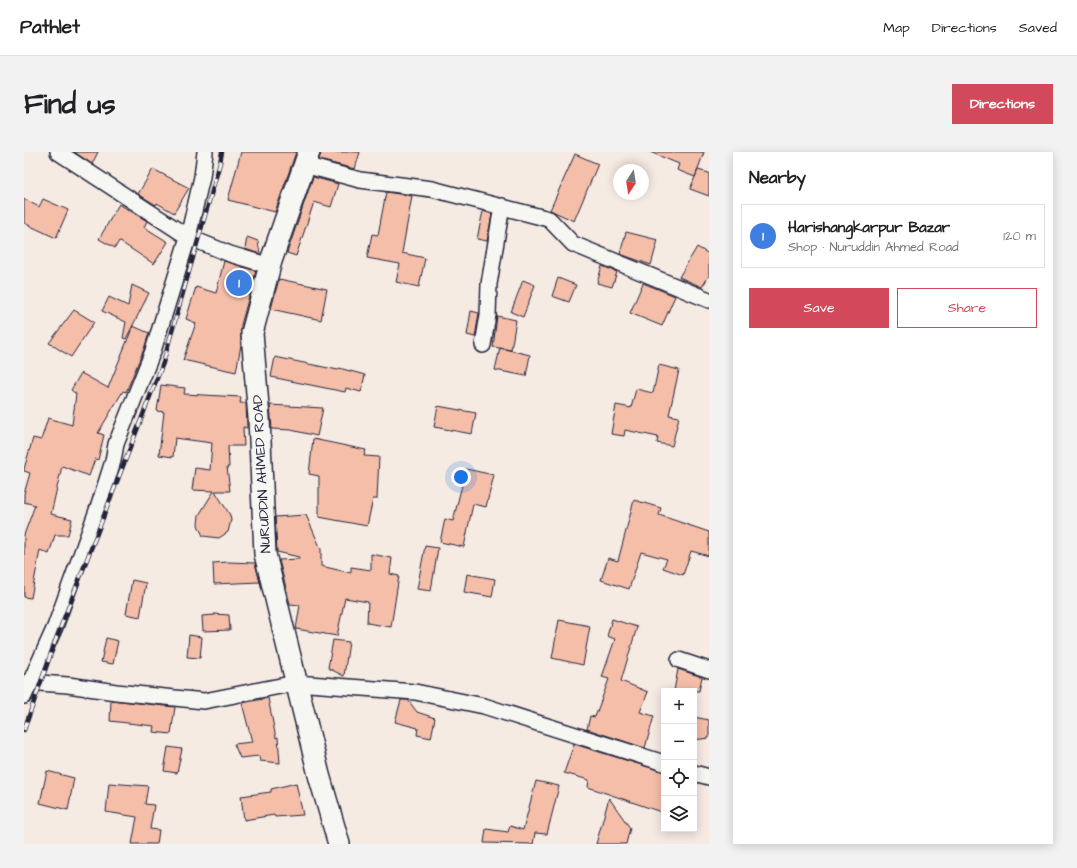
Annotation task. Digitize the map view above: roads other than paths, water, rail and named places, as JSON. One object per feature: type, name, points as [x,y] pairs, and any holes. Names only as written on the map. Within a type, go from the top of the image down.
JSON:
[{"type":"main road","name":"NURUDDIN AHMED ROAD","points":[[307,158],[270,266],[252,333],[259,418],[265,554],[319,775],[339,844]]},
{"type":"street","points":[[58,152],[188,237],[230,254],[270,266]]},
{"type":"street","points":[[24,696],[55,627],[113,461],[116,444],[153,351],[188,237],[202,177],[205,152]]},
{"type":"street","points":[[307,158],[360,180],[432,189],[549,219],[573,244],[709,300]]},
{"type":"street","points":[[483,345],[488,315],[489,284],[502,206]]},
{"type":"street","points":[[678,660],[709,670]]},
{"type":"street","points":[[30,680],[40,683],[68,685],[116,692],[204,700],[296,683],[415,692],[484,706],[661,762]]},
{"type":"street","points":[[697,774],[709,777]]},
{"type":"railway","points":[[24,730],[56,639],[163,363],[222,152]]},
{"type":"place","name":"Harishangkarpur Bazar","points":[[239,283]]}]
